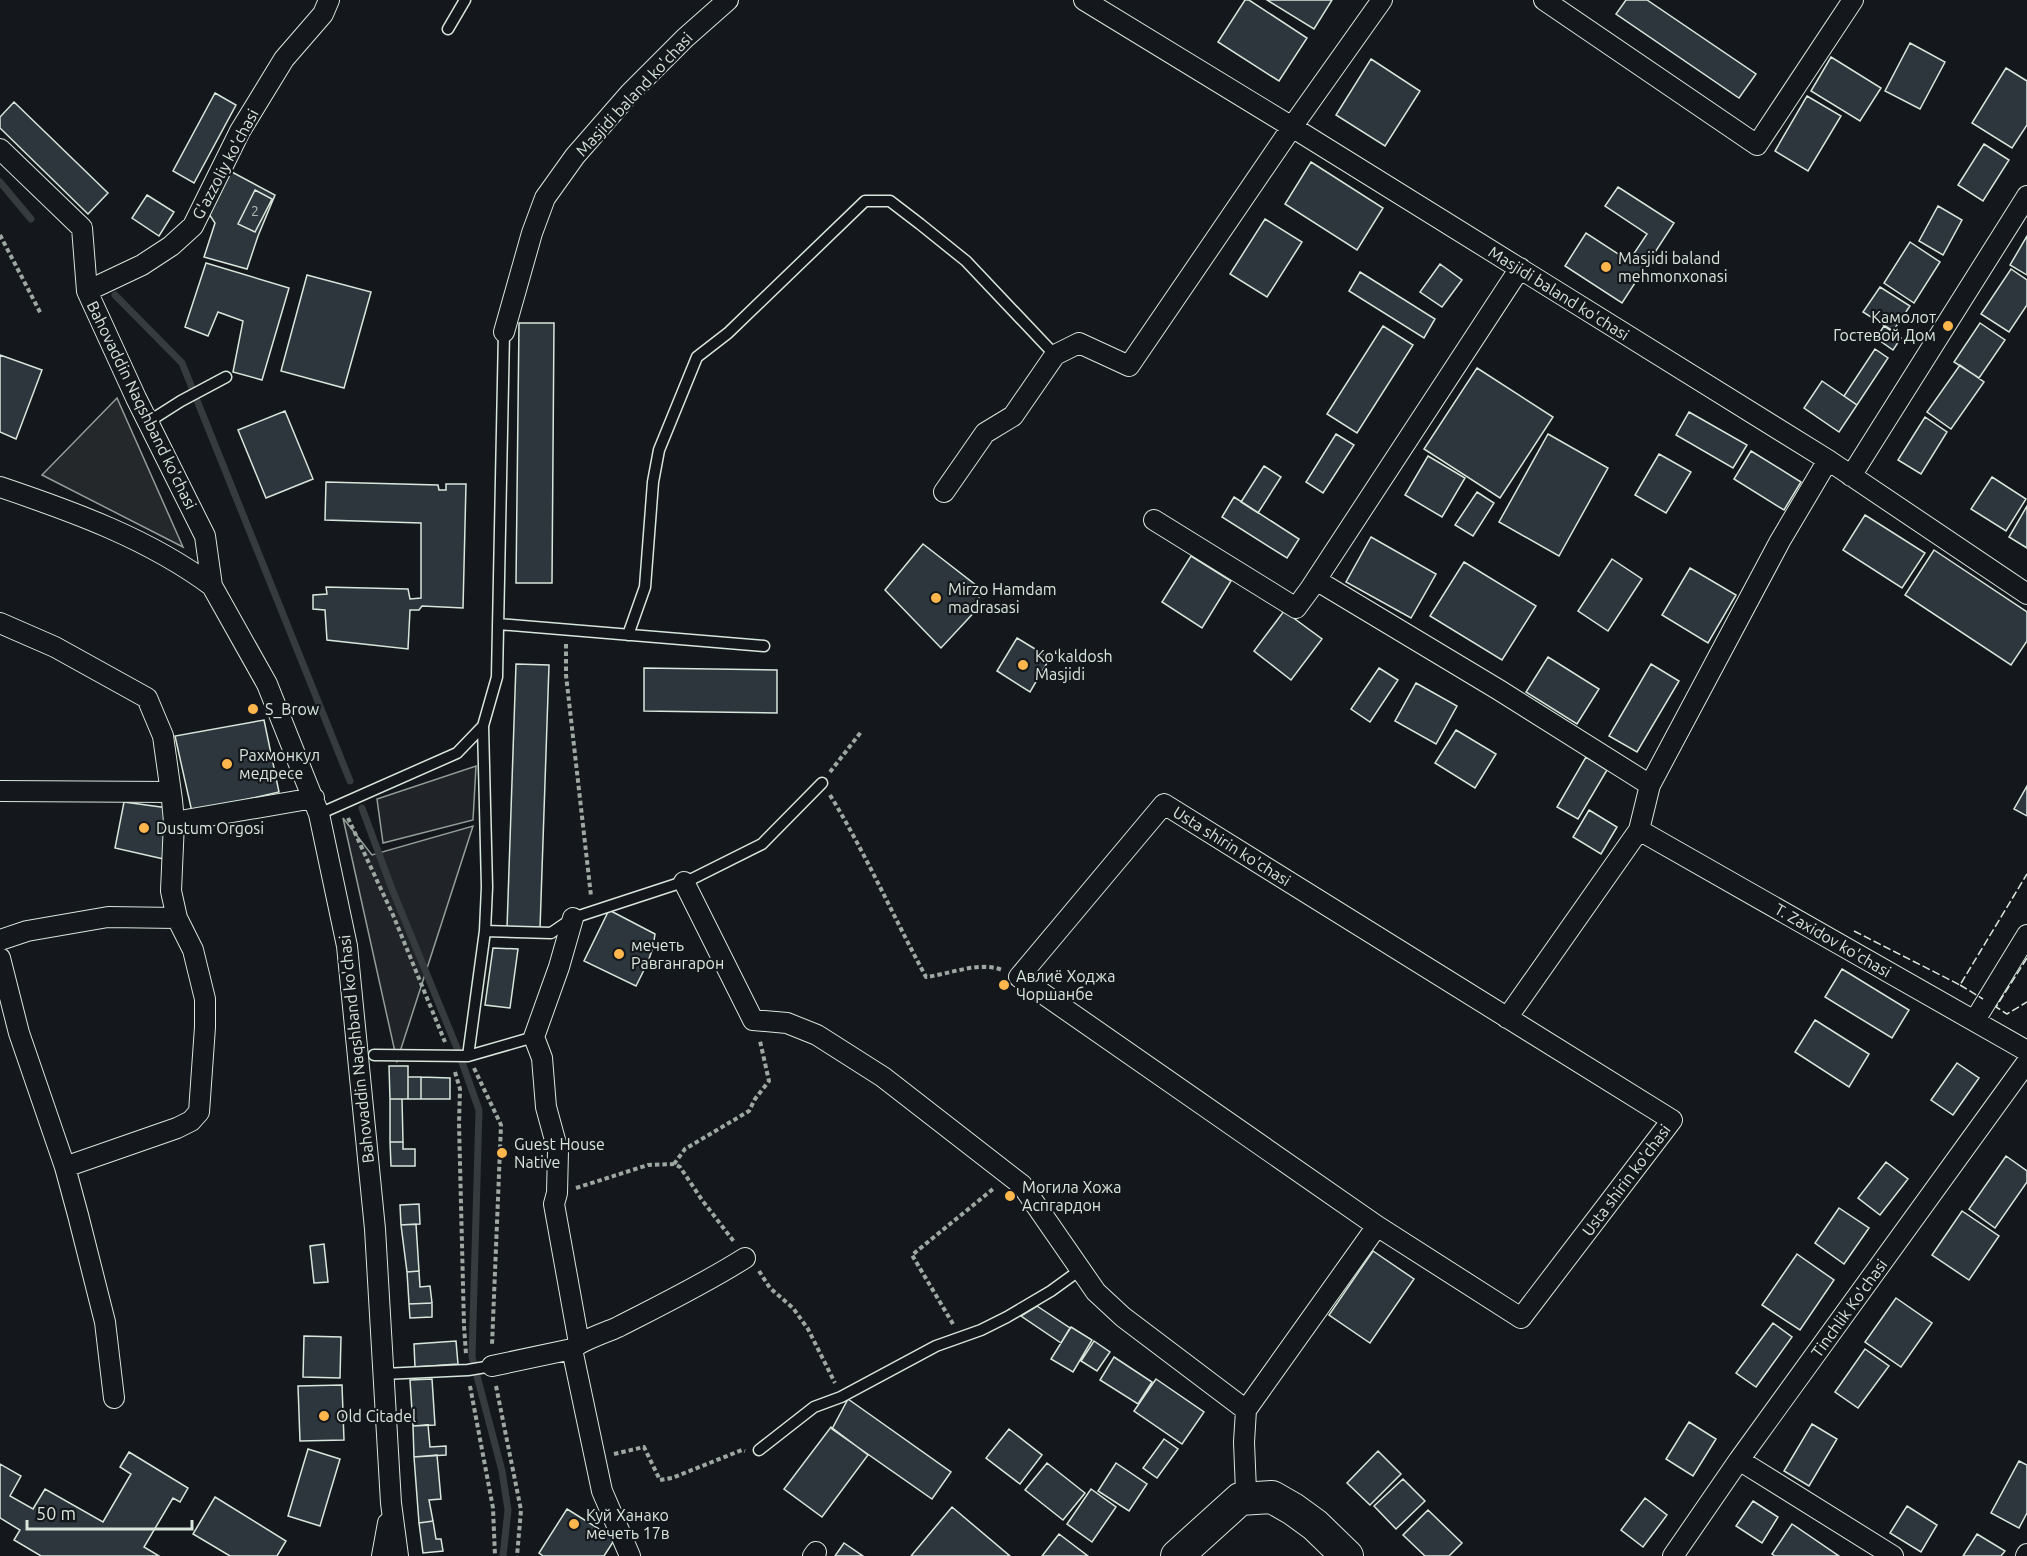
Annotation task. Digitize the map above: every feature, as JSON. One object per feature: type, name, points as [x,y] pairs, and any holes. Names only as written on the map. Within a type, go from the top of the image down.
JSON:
[{"type":"main road","points":[[1177,1556],[1240,1498],[1272,1497],[1315,1525],[1347,1556]]},
{"type":"street","name":"G'azzoliy ko'chasi","points":[[87,291],[142,265],[171,246],[193,226],[240,131],[285,59],[322,14],[329,0]]},
{"type":"street","name":"Masjidi baland ko'chasi","points":[[504,332],[532,232],[545,198],[575,156],[630,93],[685,38],[728,0]]},
{"type":"street","points":[[944,492],[985,433],[1012,416],[1055,355],[1079,343],[1130,366],[1292,127],[1382,0]]},
{"type":"street","points":[[1544,0],[1757,145],[1853,0]]},
{"type":"street","name":"Masjidi baland ko'chasi","points":[[1098,4],[1828,460],[2027,594]]},
{"type":"street","name":"Bahovaddin Naqshband ko'chasi","points":[[0,149],[82,228],[87,291],[148,422],[205,536],[212,586],[267,684],[323,806],[347,946],[375,1229],[391,1503],[398,1556]]},
{"type":"street","points":[[1851,476],[2027,196]]},
{"type":"street","points":[[1154,520],[1296,608],[1520,268]]},
{"type":"street","points":[[1507,1018],[1639,830],[1650,785],[1779,541],[1828,460]]},
{"type":"street","name":"Bahovaddin Naqshband ko'chasi","points":[[0,487],[82,515],[184,565],[212,586]]},
{"type":"street","points":[[1316,580],[1499,690],[1650,785]]},
{"type":"street","points":[[0,623],[55,647],[147,698],[163,736],[174,822],[171,891],[177,918],[193,950],[205,999],[204,1059],[199,1112],[191,1121],[177,1128],[65,1167]]},
{"type":"street","points":[[0,791],[170,792]]},
{"type":"street","name":"Usta shirin ko'chasi","points":[[1164,804],[1672,1120],[1521,1318],[1377,1226],[1019,978],[1164,804]]},
{"type":"street","points":[[174,822],[323,806]]},
{"type":"street","name":"T. Zaxidov ko'chasi","points":[[1639,830],[2027,1051]]},
{"type":"street","points":[[684,882],[753,1020],[787,1023],[817,1035],[883,1077],[1010,1175],[1022,1185],[1096,1292],[1123,1317],[1246,1410]]},
{"type":"street","points":[[0,940],[27,931],[108,917],[177,918]]},
{"type":"street","points":[[573,918],[559,968],[534,1037],[542,1058],[546,1107],[558,1151],[557,1193],[554,1204],[575,1346],[602,1491],[630,1556]]},
{"type":"street","points":[[1975,1020],[2027,935]]},
{"type":"street","points":[[0,958],[8,1015],[20,1033],[65,1167],[105,1322],[114,1398]]},
{"type":"street","name":"Tinchlik Ko'chasi","points":[[1673,1556],[1739,1460],[2027,1062]]},
{"type":"street","points":[[1240,1498],[1246,1491],[1244,1442],[1246,1410],[1377,1226]]},
{"type":"street","points":[[478,1368],[575,1346],[597,1337],[702,1285],[745,1258]]},
{"type":"street","points":[[1739,1460],[1893,1556]]},
{"type":"street","name":"Bahovaddin Naqshband ko'chasi","points":[[382,1556],[391,1503]]},
{"type":"lane","points":[[448,29],[465,0]]},
{"type":"lane","points":[[628,636],[645,587],[653,482],[659,450],[697,357],[728,333],[865,201],[890,201],[966,261],[1055,355]]},
{"type":"lane","points":[[460,1056],[485,931],[487,886],[483,726],[497,677],[504,332]]},
{"type":"lane","points":[[148,422],[226,377]]},
{"type":"lane","points":[[498,624],[764,646]]},
{"type":"lane","points":[[323,806],[457,753],[483,726]]},
{"type":"lane","points":[[485,931],[551,933],[573,918],[684,882],[762,844],[822,783]]},
{"type":"lane","points":[[374,1055],[460,1056],[534,1037]]},
{"type":"lane","points":[[759,1450],[814,1407],[841,1397],[936,1346],[1007,1317],[1051,1291],[1080,1270]]},
{"type":"lane","points":[[383,1374],[478,1368]]},
{"type":"path","points":[[0,235],[41,314]]},
{"type":"path","points":[[566,630],[566,675],[592,912]]},
{"type":"path","points":[[861,732],[822,783],[852,831],[926,977],[957,970],[994,967],[1019,978]]},
{"type":"path","points":[[323,806],[345,812],[460,1056],[501,1125]]},
{"type":"path","points":[[674,1164],[685,1149],[749,1111],[769,1081],[764,1052],[753,1020]]},
{"type":"path","points":[[460,1056],[459,1123],[463,1290],[478,1368],[493,1508],[495,1556]]},
{"type":"path","points":[[961,1337],[912,1255],[1010,1175]]},
{"type":"path","points":[[596,1459],[644,1447],[660,1480],[682,1474],[742,1450],[756,1453],[759,1450]]},
{"type":"shaded area","points":[[117,398],[183,547],[42,475]]},
{"type":"shaded area","points":[[476,766],[473,820],[383,843],[377,799]]},
{"type":"shaded area","points":[[343,818],[372,855],[473,826],[397,1061]]},
{"type":"building","points":[[1245,0],[1249,0],[1307,38],[1279,81],[1218,42]]},
{"type":"building","points":[[1267,0],[1332,0],[1314,29]]},
{"type":"building","points":[[1626,0],[1647,0],[1756,74],[1739,98],[1616,14]]},
{"type":"building","points":[[1910,43],[1945,62],[1920,109],[1885,91]]},
{"type":"building","points":[[1831,57],[1881,88],[1860,121],[1811,91]]},
{"type":"building","points":[[1371,59],[1420,91],[1385,146],[1336,115]]},
{"type":"building","points":[[2006,68],[2027,81],[2027,125],[2012,148],[1972,123]]},
{"type":"building","points":[[215,93],[236,105],[194,183],[173,171]]},
{"type":"building","points":[[1807,96],[1841,116],[1808,171],[1775,151]]},
{"type":"building","points":[[14,102],[108,193],[88,214],[0,128],[0,117]]},
{"type":"building","points":[[1984,144],[2009,160],[1983,201],[1958,185]]},
{"type":"building","points":[[1311,162],[1383,208],[1357,250],[1285,204]]},
{"type":"building","points":[[230,171],[275,195],[247,269],[204,257],[215,223],[207,211]]},
{"type":"building","points":[[1618,187],[1674,223],[1622,303],[1565,266],[1586,233],[1629,261],[1647,234],[1605,206]]},
{"type":"building","points":[[255,190],[272,199],[255,232],[238,224]]},
{"type":"building","points":[[147,195],[174,212],[159,236],[132,218]]},
{"type":"building","points":[[1938,206],[1962,220],[1943,255],[1919,241]]},
{"type":"building","points":[[1265,219],[1302,242],[1267,297],[1230,274]]},
{"type":"building","points":[[2027,236],[2027,275],[2010,265]]},
{"type":"building","points":[[1910,242],[1940,262],[1914,303],[1884,283]]},
{"type":"building","points":[[206,263],[289,288],[262,380],[233,372],[243,321],[218,312],[208,336],[185,327]]},
{"type":"building","points":[[1440,264],[1462,280],[1442,307],[1420,292]]},
{"type":"building","points":[[2011,269],[2027,280],[2027,305],[2009,332],[1981,314]]},
{"type":"building","points":[[1360,272],[1435,319],[1424,338],[1349,291]]},
{"type":"building","points":[[307,275],[371,292],[344,388],[281,371]]},
{"type":"building","points":[[1880,287],[1910,306],[1893,331],[1863,312]]},
{"type":"building","points":[[519,323],[554,323],[552,583],[516,583]]},
{"type":"building","points":[[1980,323],[2005,340],[1979,378],[1954,362]]},
{"type":"building","points":[[1383,326],[1413,345],[1357,433],[1327,414]]},
{"type":"building","points":[[1884,326],[1901,338],[1893,350],[1876,338]]},
{"type":"building","points":[[1875,349],[1888,358],[1857,405],[1844,396]]},
{"type":"building","points":[[0,355],[42,370],[16,439],[0,432]]},
{"type":"building","points":[[1960,365],[1984,382],[1951,429],[1927,412]]},
{"type":"building","points":[[1477,368],[1553,417],[1500,498],[1424,449]]},
{"type":"building","points":[[1822,381],[1857,405],[1839,432],[1804,408]]},
{"type":"building","points":[[285,411],[313,479],[266,498],[238,430]]},
{"type":"building","points":[[1689,412],[1747,445],[1733,468],[1676,435]]},
{"type":"building","points":[[1925,417],[1947,432],[1921,474],[1898,460]]},
{"type":"building","points":[[1336,434],[1354,445],[1323,493],[1306,482]]},
{"type":"building","points":[[1548,434],[1608,468],[1559,556],[1499,522]]},
{"type":"building","points":[[1751,451],[1801,482],[1784,510],[1734,479]]},
{"type":"building","points":[[1659,454],[1691,472],[1666,513],[1635,495]]},
{"type":"building","points":[[1428,456],[1465,478],[1442,517],[1405,495]]},
{"type":"building","points":[[1264,466],[1281,477],[1258,513],[1241,502]]},
{"type":"building","points":[[1992,477],[2026,499],[2006,531],[1971,509]]},
{"type":"building","points":[[326,482],[438,485],[439,490],[446,490],[446,484],[466,484],[463,608],[422,606],[419,610],[410,610],[408,649],[327,640],[325,610],[313,609],[313,595],[327,594],[326,587],[408,589],[410,599],[421,598],[421,523],[325,520]]},
{"type":"building","points":[[1477,492],[1494,503],[1473,536],[1455,525]]},
{"type":"building","points":[[1234,497],[1299,539],[1287,558],[1222,517]]},
{"type":"building","points":[[2027,506],[2027,548],[2009,537]]},
{"type":"building","points":[[1865,515],[1925,553],[1902,588],[1843,550]]},
{"type":"building","points":[[1371,537],[1436,574],[1411,618],[1346,582]]},
{"type":"building","name":"Mirzo Hamdam madrasasi","points":[[923,544],[977,586],[980,606],[941,648],[885,590]]},
{"type":"building","points":[[1934,550],[2027,612],[2027,641],[2011,665],[1905,595]]},
{"type":"building","points":[[1191,556],[1231,581],[1202,628],[1162,602]]},
{"type":"building","points":[[1612,559],[1642,579],[1608,631],[1578,611]]},
{"type":"building","points":[[1464,562],[1536,606],[1502,660],[1430,616]]},
{"type":"building","points":[[1690,568],[1736,595],[1708,643],[1662,615]]},
{"type":"building","points":[[1284,611],[1322,639],[1291,680],[1254,651]]},
{"type":"building","name":"Koʻkaldosh Masjidi","points":[[1017,638],[1050,658],[1030,692],[997,671]]},
{"type":"building","points":[[1548,657],[1599,689],[1577,724],[1526,692]]},
{"type":"building","points":[[516,664],[549,665],[540,929],[507,928]]},
{"type":"building","points":[[1651,664],[1679,681],[1637,752],[1609,736]]},
{"type":"building","points":[[644,668],[777,670],[777,713],[644,711]]},
{"type":"building","points":[[1379,668],[1398,680],[1370,722],[1351,709]]},
{"type":"building","points":[[1416,683],[1457,706],[1436,744],[1395,721]]},
{"type":"building","name":"Рахмонкул медресе","points":[[264,720],[279,792],[192,812],[175,736]]},
{"type":"building","points":[[1456,730],[1496,754],[1475,788],[1435,763]]},
{"type":"building","points":[[1586,757],[1607,770],[1578,819],[1557,807]]},
{"type":"building","points":[[2027,786],[2027,816],[2014,809]]},
{"type":"building","name":"Dustum Orgosi","points":[[124,802],[168,808],[168,860],[115,848]]},
{"type":"building","points":[[1589,810],[1617,827],[1601,854],[1573,837]]},
{"type":"building","name":"мечеть Равгангарон","points":[[609,910],[655,934],[648,962],[636,986],[584,961]]},
{"type":"building","points":[[493,948],[518,949],[510,1008],[485,1005]]},
{"type":"building","points":[[1842,969],[1909,1010],[1892,1038],[1825,997]]},
{"type":"building","points":[[1815,1020],[1869,1054],[1849,1087],[1795,1052]]},
{"type":"building","points":[[1957,1063],[1979,1078],[1953,1115],[1931,1100]]},
{"type":"building","points":[[389,1066],[408,1066],[408,1099],[390,1099]]},
{"type":"building","points":[[408,1077],[421,1077],[421,1099],[408,1099]]},
{"type":"building","points":[[421,1077],[450,1078],[450,1099],[421,1099]]},
{"type":"building","points":[[390,1099],[402,1099],[403,1142],[390,1142]]},
{"type":"building","points":[[390,1142],[403,1142],[403,1149],[415,1149],[415,1166],[391,1166]]},
{"type":"building","points":[[2006,1156],[2027,1171],[2027,1182],[1995,1228],[1969,1209]]},
{"type":"building","points":[[1886,1162],[1908,1179],[1880,1215],[1858,1198]]},
{"type":"building","points":[[419,1204],[420,1224],[401,1225],[400,1205]]},
{"type":"building","points":[[1839,1208],[1869,1228],[1844,1264],[1815,1243]]},
{"type":"building","points":[[1962,1211],[1999,1236],[1969,1280],[1932,1255]]},
{"type":"building","points":[[416,1224],[419,1271],[407,1272],[401,1225]]},
{"type":"building","points":[[324,1244],[328,1282],[314,1283],[310,1246]]},
{"type":"building","points":[[1373,1251],[1414,1279],[1370,1343],[1329,1315]]},
{"type":"building","points":[[1797,1254],[1834,1280],[1800,1330],[1762,1305]]},
{"type":"building","points":[[419,1271],[420,1287],[430,1286],[432,1303],[409,1304],[407,1272]]},
{"type":"building","points":[[1896,1298],[1932,1323],[1901,1367],[1865,1342]]},
{"type":"building","points":[[432,1303],[432,1317],[410,1318],[409,1304]]},
{"type":"building","points":[[1037,1306],[1070,1328],[1061,1343],[1021,1316]]},
{"type":"building","points":[[1773,1323],[1792,1337],[1756,1387],[1736,1373]]},
{"type":"building","points":[[1071,1327],[1092,1340],[1073,1372],[1051,1359]]},
{"type":"building","points":[[304,1336],[341,1337],[340,1378],[303,1377]]},
{"type":"building","points":[[456,1341],[458,1364],[415,1367],[414,1344]]},
{"type":"building","points":[[1094,1341],[1110,1352],[1097,1371],[1081,1361]]},
{"type":"building","points":[[1865,1349],[1889,1366],[1858,1408],[1835,1392]]},
{"type":"building","points":[[1114,1357],[1152,1382],[1138,1404],[1100,1380]]},
{"type":"building","points":[[432,1379],[435,1425],[413,1426],[410,1380]]},
{"type":"building","points":[[1156,1379],[1204,1412],[1182,1444],[1134,1411]]},
{"type":"building","points":[[342,1385],[344,1440],[300,1441],[298,1386]]},
{"type":"building","points":[[848,1399],[951,1472],[932,1499],[832,1429]]},
{"type":"building","points":[[1689,1422],[1716,1439],[1693,1476],[1666,1459]]},
{"type":"building","points":[[1812,1424],[1837,1439],[1809,1486],[1784,1471]]},
{"type":"building","points":[[428,1425],[430,1447],[446,1446],[446,1455],[414,1457],[413,1426]]},
{"type":"building","points":[[831,1427],[868,1455],[822,1517],[784,1489]]},
{"type":"building","points":[[1009,1429],[1042,1455],[1020,1484],[986,1458]]},
{"type":"building","points":[[1164,1439],[1178,1449],[1157,1478],[1143,1468]]},
{"type":"building","points":[[308,1449],[340,1459],[320,1526],[288,1516]]},
{"type":"building","points":[[1378,1451],[1401,1474],[1370,1505],[1347,1483]]},
{"type":"building","points":[[129,1452],[188,1488],[180,1502],[173,1498],[144,1547],[159,1556],[41,1556],[14,1540],[20,1530],[0,1518],[0,1464],[21,1476],[10,1496],[33,1509],[45,1489],[103,1522],[131,1474],[120,1467]]},
{"type":"building","points":[[437,1455],[441,1499],[429,1500],[433,1521],[419,1523],[414,1457]]},
{"type":"building","points":[[2019,1461],[2027,1465],[2027,1513],[2019,1528],[1991,1513]]},
{"type":"building","points":[[1047,1463],[1085,1493],[1063,1520],[1025,1490]]},
{"type":"building","points":[[1116,1463],[1147,1484],[1129,1511],[1098,1491]]},
{"type":"building","points":[[1403,1479],[1425,1501],[1396,1529],[1374,1506]]},
{"type":"building","points":[[1091,1489],[1116,1507],[1092,1542],[1067,1524]]},
{"type":"building","points":[[215,1497],[286,1541],[277,1556],[230,1556],[193,1534]]},
{"type":"building","points":[[1645,1498],[1667,1515],[1643,1547],[1621,1530]]},
{"type":"building","points":[[1753,1501],[1778,1517],[1762,1543],[1736,1526]]},
{"type":"building","points":[[1907,1506],[1937,1525],[1921,1552],[1890,1533]]},
{"type":"building","points":[[952,1507],[1010,1556],[911,1556]]},
{"type":"building","name":"Куй Ханако мечеть 17в","points":[[567,1509],[615,1539],[604,1556],[543,1556],[539,1553]]},
{"type":"building","points":[[1428,1510],[1462,1543],[1449,1556],[1425,1556],[1403,1535]]},
{"type":"building","points":[[433,1521],[436,1539],[441,1539],[443,1551],[423,1553],[419,1523]]},
{"type":"building","points":[[1792,1524],[1839,1556],[1775,1556],[1772,1554]]},
{"type":"building","points":[[1059,1534],[1088,1556],[1042,1556]]},
{"type":"building","points":[[1977,1534],[2005,1551],[2001,1556],[1963,1556]]},
{"type":"building","points":[[844,1543],[863,1556],[835,1556]]},
{"type":"waterway","points":[[0,182],[31,219]]},
{"type":"waterway","points":[[115,295],[182,363],[350,781]]},
{"type":"waterway","points":[[362,808],[392,889],[457,1048],[479,1110],[472,1357],[502,1471],[508,1510],[503,1556]]},
{"type":"fence","points":[[1854,931],[1960,985],[2027,874]]},
{"type":"fence","points":[[2027,958],[1996,1007],[2007,1014],[2027,1002]]},
{"type":"fence","points":[[1960,985],[1983,999]]},
{"type":"place","name":"Masjidi baland mehmonxonasi","points":[[1606,267]]},
{"type":"place","name":"Камолот Гостевой Дом","points":[[1948,326]]},
{"type":"place","name":"Mirzo Hamdam madrasasi","points":[[936,598]]},
{"type":"place","name":"Koʻkaldosh Masjidi","points":[[1023,665]]},
{"type":"place","name":"S_Brow","points":[[253,709]]},
{"type":"place","name":"Рахмонкул медресе","points":[[227,764]]},
{"type":"place","name":"Dustum Orgosi","points":[[144,828]]},
{"type":"place","name":"мечеть Равгангарон","points":[[619,954]]},
{"type":"place","name":"Авлиё Ходжа Чоршанбе","points":[[1004,985]]},
{"type":"place","name":"Guest House Native","points":[[502,1153]]},
{"type":"place","name":"Могила Хожа Аспгардон","points":[[1010,1196]]},
{"type":"place","name":"Old Citadel","points":[[324,1416]]},
{"type":"place","name":"Куй Ханако мечеть 17в","points":[[574,1524]]}]
